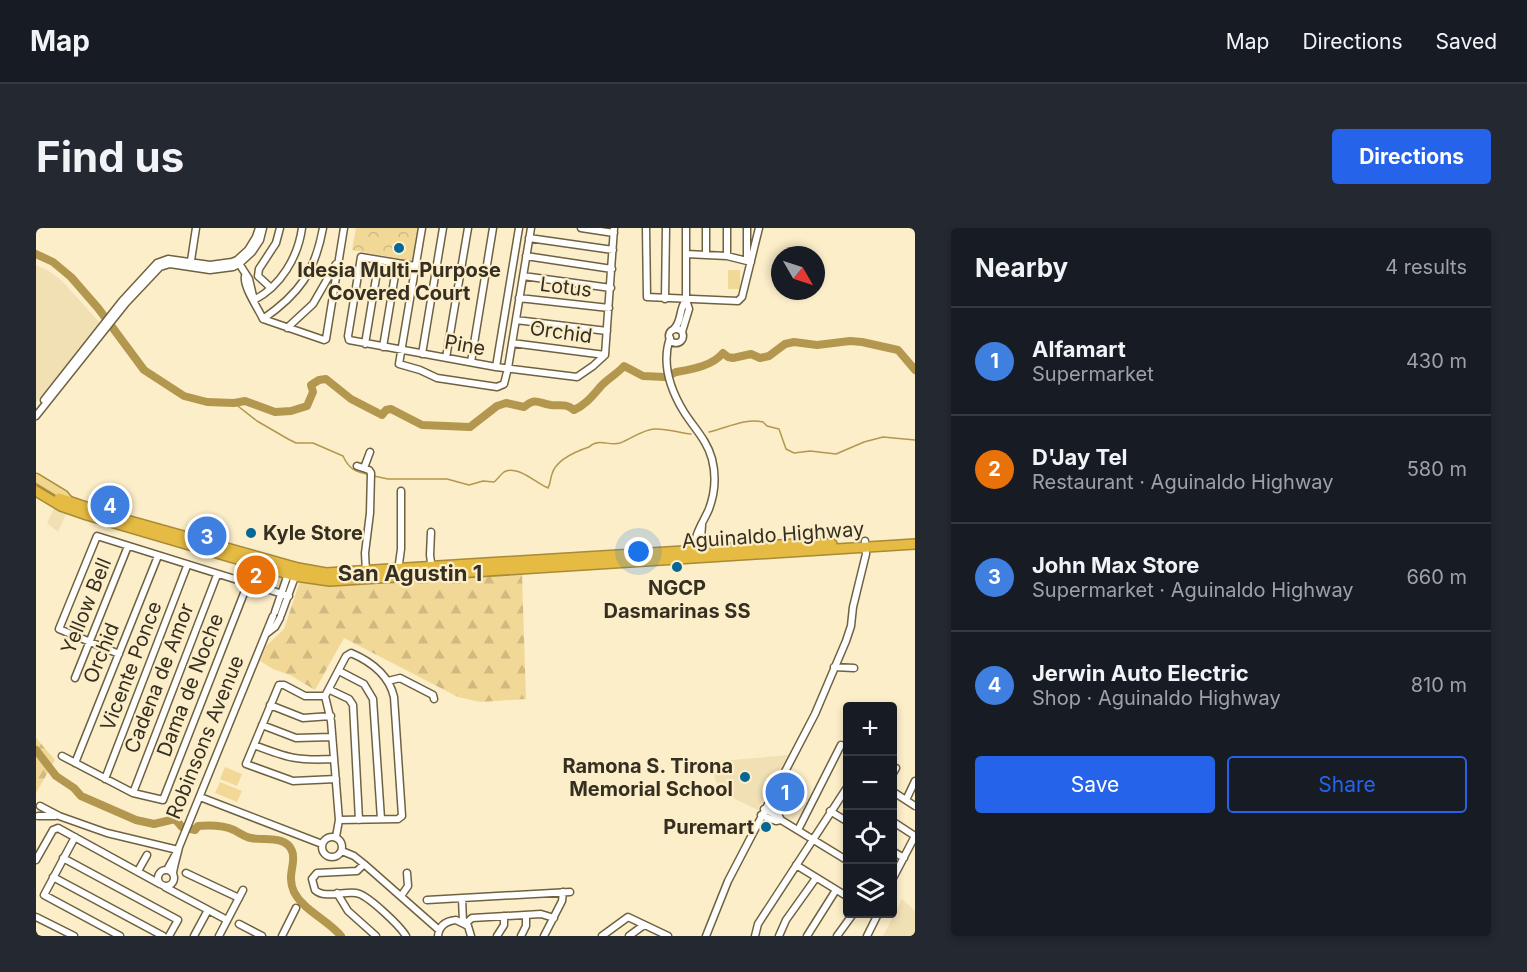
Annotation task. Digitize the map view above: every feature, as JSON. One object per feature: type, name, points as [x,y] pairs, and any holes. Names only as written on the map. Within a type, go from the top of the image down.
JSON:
[{"type":"highway","name":"Aguinaldo Highway","points":[[36,484],[70,502],[293,571]]},
{"type":"highway","name":"Aguinaldo Highway","points":[[36,491],[75,511],[293,571],[367,576],[915,539]]},
{"type":"highway","name":"Aguinaldo Highway","points":[[866,544],[915,544]]},
{"type":"main road","name":"Aguinaldo Highway","points":[[36,478],[64,495],[70,502]]},
{"type":"street","points":[[190,265],[196,228]]},
{"type":"street","points":[[36,417],[150,269],[160,261],[171,259],[190,265],[220,265],[238,262],[261,228]]},
{"type":"street","points":[[271,288],[258,276],[259,269],[276,243],[280,228]]},
{"type":"street","points":[[254,300],[280,279],[293,258],[301,238],[302,228]]},
{"type":"street","points":[[263,319],[284,304],[305,279],[320,246],[323,228]]},
{"type":"street","points":[[238,262],[245,276],[244,281],[263,319],[322,340],[326,339],[344,228]]},
{"type":"street","points":[[422,228],[399,364],[437,378],[497,387],[504,384],[508,368],[531,228]]},
{"type":"street","points":[[422,354],[443,228]]},
{"type":"street","points":[[446,358],[468,228]]},
{"type":"street","points":[[471,362],[493,228]]},
{"type":"street","points":[[496,366],[519,228]]},
{"type":"street","points":[[581,228],[614,231],[605,355]]},
{"type":"street","points":[[646,228],[647,297],[686,300],[741,300],[759,228]]},
{"type":"street","points":[[665,299],[666,228]]},
{"type":"street","points":[[665,356],[683,338],[682,332],[689,309],[686,300],[686,228]]},
{"type":"street","points":[[706,228],[706,254]]},
{"type":"street","points":[[727,228],[727,256]]},
{"type":"street","points":[[747,228],[749,261]]},
{"type":"street","points":[[529,238],[613,250]]},
{"type":"street","points":[[686,254],[727,256],[749,261]]},
{"type":"street","points":[[526,256],[612,269]]},
{"type":"street","name":"Pine","points":[[379,260],[362,257],[349,340],[446,358],[577,377],[605,355]]},
{"type":"street","points":[[287,328],[313,304],[339,258]]},
{"type":"street","points":[[365,344],[379,260],[415,266]]},
{"type":"street","points":[[383,347],[397,263]]},
{"type":"street","points":[[523,276],[610,288]]},
{"type":"street","name":"Lotus","points":[[519,298],[609,308]]},
{"type":"street","points":[[686,300],[682,304],[680,322],[670,333],[665,356],[666,369],[671,382],[684,411],[703,436],[712,461],[714,489],[697,533],[698,553]]},
{"type":"street","points":[[516,320],[607,331]]},
{"type":"street","points":[[673,330],[682,332]]},
{"type":"street","points":[[36,410],[97,337]]},
{"type":"street","points":[[670,338],[676,343]]},
{"type":"street","name":"Orchid","points":[[512,343],[605,355]]},
{"type":"street","points":[[364,468],[370,452]]},
{"type":"street","points":[[357,466],[364,468],[371,475],[370,513],[365,554],[367,576]]},
{"type":"street","points":[[399,574],[401,491]]},
{"type":"street","points":[[431,532],[432,572]]},
{"type":"street","points":[[119,654],[59,629],[97,537],[289,596]]},
{"type":"street","points":[[705,936],[728,881],[815,714],[834,668],[851,626],[866,544]]},
{"type":"street","name":"Yellow Bell","points":[[75,678],[128,546]]},
{"type":"street","name":"Orchid","points":[[75,763],[158,556]]},
{"type":"street","name":"Vicente Ponce","points":[[105,779],[188,566]]},
{"type":"street","name":"Robinsons Avenue","points":[[166,870],[179,848],[263,637],[275,627],[281,594],[293,571]]},
{"type":"street","name":"Robinsons Avenue","points":[[277,615],[289,596],[293,571]]},
{"type":"street","name":"Cadena de Amor","points":[[133,793],[217,575]]},
{"type":"street","name":"Dama de Noche","points":[[133,793],[163,800],[248,583]]},
{"type":"street","points":[[325,696],[346,656],[351,653],[372,664],[388,681],[394,697],[402,812],[400,818],[339,820]]},
{"type":"street","points":[[834,668],[854,668]]},
{"type":"street","points":[[339,671],[364,684],[373,699],[381,819]]},
{"type":"street","points":[[388,681],[402,678],[433,695],[434,699]]},
{"type":"street","points":[[325,696],[305,696],[281,685],[276,688],[246,764],[292,781],[336,779]]},
{"type":"street","points":[[330,690],[349,699],[352,705],[359,820]]},
{"type":"street","points":[[325,696],[331,716],[339,820],[336,834],[342,844],[342,851],[337,856],[330,857],[324,854],[322,844],[326,838],[336,834]]},
{"type":"street","points":[[270,705],[303,718],[331,716]]},
{"type":"street","points":[[262,726],[296,738],[332,737]]},
{"type":"street","points":[[254,745],[289,758],[334,759]]},
{"type":"street","points":[[798,830],[842,745]]},
{"type":"street","points":[[62,756],[133,793]]},
{"type":"street","points":[[906,800],[915,781]]},
{"type":"street","points":[[755,936],[758,924],[843,794]]},
{"type":"street","points":[[897,794],[915,806]]},
{"type":"street","points":[[200,797],[322,844]]},
{"type":"street","points":[[37,817],[38,804]]},
{"type":"street","name":"Robinsons Avenue","points":[[38,804],[59,816],[128,839],[179,848]]},
{"type":"street","points":[[830,811],[843,819]]},
{"type":"street","points":[[763,812],[776,821],[781,820],[843,858]]},
{"type":"street","name":"Robinsons Avenue","points":[[37,817],[59,816]]},
{"type":"street","points":[[897,824],[915,836],[897,871]]},
{"type":"street","points":[[36,860],[55,828],[227,920]]},
{"type":"street","points":[[75,837],[44,893],[46,897],[120,936]]},
{"type":"street","name":"Robinsons Avenue","points":[[173,874],[179,848]]},
{"type":"street","points":[[342,851],[354,856],[364,864],[401,896],[438,933],[444,924],[451,920],[464,923],[472,918],[543,914],[554,918]]},
{"type":"street","points":[[897,854],[904,858]]},
{"type":"street","points":[[138,871],[147,855]]},
{"type":"street","points":[[63,858],[178,920],[169,936]]},
{"type":"street","points":[[364,864],[357,871],[320,872],[313,876],[317,893],[362,894],[406,936]]},
{"type":"street","points":[[796,865],[843,894]]},
{"type":"street","points":[[147,876],[158,876],[166,870],[173,874],[175,887],[182,895]]},
{"type":"street","points":[[186,873],[239,898]]},
{"type":"street","points":[[401,896],[408,886],[407,873]]},
{"type":"street","points":[[158,876],[163,885]]},
{"type":"street","points":[[53,877],[164,936]]},
{"type":"street","points":[[779,936],[786,920],[816,878]]},
{"type":"street","points":[[163,885],[170,886],[174,882]]},
{"type":"street","points":[[219,936],[243,890]]},
{"type":"street","points":[[807,936],[836,890]]},
{"type":"street","points":[[427,900],[566,892],[544,936]]},
{"type":"street","points":[[337,893],[348,911],[376,936]]},
{"type":"street","points":[[462,898],[464,923],[470,930],[471,936]]},
{"type":"street","points":[[282,936],[296,909]]},
{"type":"street","points":[[194,936],[208,910]]},
{"type":"street","points":[[521,936],[526,926],[526,915]]},
{"type":"street","points":[[497,936],[504,925],[504,916]]},
{"type":"street","points":[[36,917],[74,936]]},
{"type":"street","points":[[603,936],[628,917],[664,935]]},
{"type":"street","points":[[837,936],[850,918]]},
{"type":"street","points":[[867,936],[874,918]]},
{"type":"street","points":[[239,924],[262,936]]},
{"type":"street","points":[[629,936],[644,925]]},
{"type":"shaded area","points":[[36,265],[62,281],[100,323],[36,402]]},
{"type":"shaded area","points":[[55,506],[67,512],[58,532],[47,523]]},
{"type":"shaded area","points":[[252,568],[282,577],[278,589],[248,580]]},
{"type":"shaded area","name":"Ramona S. Tirona Memorial School","points":[[789,755],[758,808],[760,811],[720,792],[709,762]]},
{"type":"shaded area","points":[[902,899],[915,911],[915,936],[883,936],[892,918],[897,918],[897,909]]},
{"type":"green space","points":[[356,228],[419,228],[414,260],[352,250]]},
{"type":"green space","points":[[728,270],[740,270],[740,289],[728,289]]},
{"type":"green space","points":[[522,574],[526,699],[480,702],[458,697],[344,638],[315,690],[260,661],[266,646],[284,629],[300,581],[320,585],[338,585]]},
{"type":"green space","points":[[36,738],[55,760],[36,793]]},
{"type":"green space","points":[[225,767],[242,774],[237,786],[220,779]]},
{"type":"green space","points":[[220,782],[242,791],[237,802],[215,793]]},
{"type":"waterway","points":[[36,254],[53,262],[71,277],[98,308],[144,370],[184,396],[207,402],[245,401],[275,412],[291,411],[307,406],[313,392],[311,385],[326,379],[351,399],[382,415],[386,410],[391,409],[422,425],[470,427],[497,406],[506,403],[524,407],[531,402],[537,402],[565,406],[574,410],[586,402],[624,366],[643,376],[665,377]]},
{"type":"waterway","points":[[672,374],[708,364],[723,353],[733,358],[751,354],[760,358],[769,356],[785,344],[794,342],[817,345],[850,341],[898,350],[915,370]]},
{"type":"waterway","points":[[234,403],[257,421],[288,439],[296,443],[313,443],[343,456],[353,469],[370,475]]},
{"type":"waterway","points":[[709,432],[743,422],[763,422],[767,426],[779,429],[786,449],[794,453],[810,451],[836,454],[883,437],[915,440]]},
{"type":"waterway","points":[[374,476],[388,479],[447,479],[469,485],[483,481],[494,482],[509,470],[521,472],[548,488],[558,464],[592,444],[620,443],[654,429],[691,434]]},
{"type":"waterway","points":[[36,750],[56,776],[74,788],[81,796],[136,820],[154,824],[175,819],[182,827],[195,830],[198,826],[221,826],[256,839],[285,843],[293,855],[291,880],[298,899],[341,936]]},
{"type":"place","name":"Idesia Multi-Purpose Covered Court","points":[[399,248]]},
{"type":"place","name":"Jerwin Auto Electric","points":[[110,505]]},
{"type":"place","name":"Kyle Store","points":[[251,533]]},
{"type":"place","name":"John Max Store","points":[[207,536]]},
{"type":"place","name":"NGCP Dasmarinas SS","points":[[677,567]]},
{"type":"place","name":"D'Jay Tel","points":[[256,575]]},
{"type":"place","name":"Ramona S. Tirona Memorial School","points":[[745,777]]},
{"type":"place","name":"Alfamart","points":[[785,792]]},
{"type":"place","name":"Puremart","points":[[766,827]]},
{"type":"district","name":"San Agustin 1","points":[[410,573]]}]
